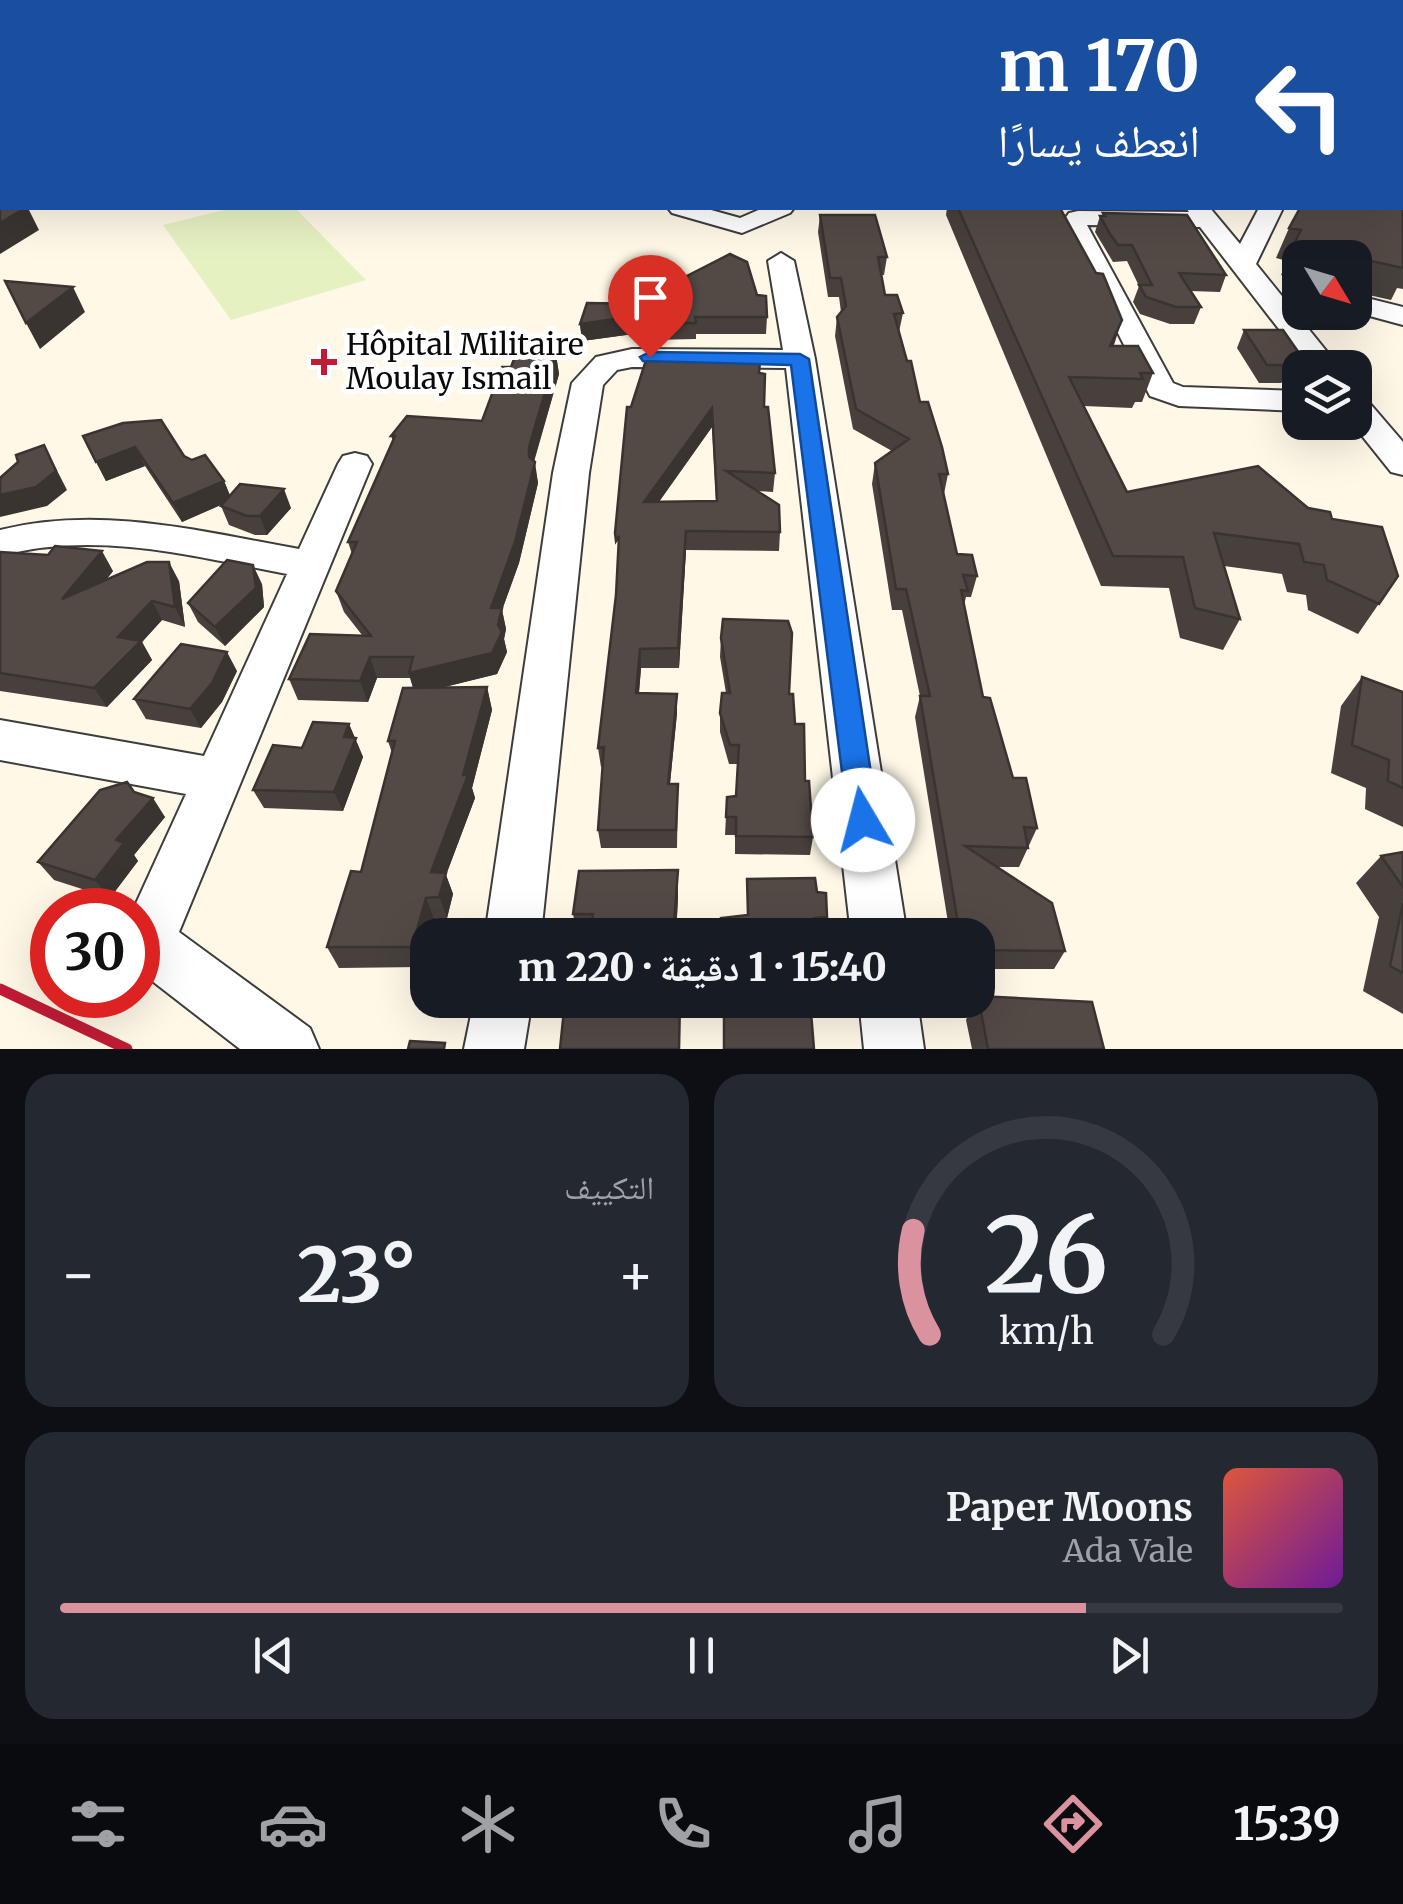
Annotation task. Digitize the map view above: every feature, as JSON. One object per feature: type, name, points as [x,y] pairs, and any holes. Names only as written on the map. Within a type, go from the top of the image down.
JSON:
[{"type":"street","points":[[687,210],[742,226],[778,210]]},
{"type":"street","points":[[1250,270],[1270,210]]},
{"type":"street","points":[[1282,400],[1192,398],[1161,389],[1074,223],[1078,218],[1096,216],[1203,214],[1311,350]]},
{"type":"street","points":[[781,261],[800,359],[877,918]]},
{"type":"street","points":[[1250,270],[1282,283]]},
{"type":"street","points":[[1372,308],[1403,316]]},
{"type":"street","points":[[515,918],[572,473],[592,376],[606,362],[632,358],[800,359]]},
{"type":"street","points":[[1372,427],[1403,464]]},
{"type":"street","points":[[289,1049],[168,961],[152,939],[160,907],[356,464]]},
{"type":"street","points":[[0,542],[73,530],[127,534],[312,565]]},
{"type":"street","points":[[0,740],[216,779]]},
{"type":"street","points":[[494,1049],[499,1018]]},
{"type":"street","points":[[890,1018],[894,1049]]},
{"type":"green space","points":[[224,210],[297,210],[366,280],[231,320],[163,225]]},
{"type":"building","points":[[0,210],[22,210],[0,223]]},
{"type":"building","points":[[959,210],[1061,210],[1096,273],[1103,274],[1122,320],[1110,346],[1138,346],[1153,373],[1140,373],[1143,379],[1069,377],[1127,492],[1258,466],[1308,508],[1330,512],[1332,519],[1382,527],[1398,576],[1379,604],[1327,580],[1324,565],[1304,562],[1299,544],[1214,533],[1240,619],[1195,608],[1183,557],[1113,556]]},
{"type":"building","points":[[1299,210],[1403,210],[1403,268],[1372,261],[1372,240],[1296,240],[1301,230],[1289,228]]},
{"type":"building","points":[[1103,213],[1187,215],[1226,275],[1179,273],[1201,307],[1176,307],[1146,297],[1139,285],[1152,285],[1132,245],[1118,245],[1100,216],[1105,216]]},
{"type":"building","points":[[820,215],[875,215],[887,257],[878,257],[885,295],[897,295],[903,313],[894,314],[907,361],[911,361],[920,402],[928,402],[942,447],[948,474],[939,474],[957,554],[972,555],[977,576],[963,575],[968,591],[961,590],[983,697],[990,698],[1013,778],[1026,778],[1037,828],[1024,827],[1028,848],[965,846],[1052,903],[1065,951],[995,950],[995,918],[957,918],[920,696],[930,696],[906,589],[896,589],[875,463],[909,439],[856,409],[837,317],[846,306],[841,278],[830,278]]},
{"type":"building","points":[[730,254],[747,262],[757,295],[766,296],[767,317],[695,317],[696,323],[647,323],[652,305],[637,286],[668,276],[677,281]]},
{"type":"building","points":[[5,281],[73,287],[26,323]]},
{"type":"building","points":[[587,303],[648,304],[649,314],[580,324]]},
{"type":"building","points":[[1244,330],[1283,330],[1297,350],[1282,350],[1282,365],[1267,365]]},
{"type":"building","points":[[516,354],[556,355],[529,447],[529,457],[535,462],[515,542],[491,608],[502,608],[498,625],[502,632],[492,653],[409,673],[413,657],[370,657],[360,681],[289,679],[310,634],[371,636],[336,591],[357,542],[348,542],[395,436],[391,436],[407,416],[482,421],[502,367],[511,367]]},
{"type":"building","points":[[646,360],[760,361],[759,373],[765,374],[764,407],[768,407],[775,473],[726,471],[779,505],[780,532],[686,531],[678,648],[640,649],[636,693],[677,694],[668,784],[678,784],[676,830],[598,830],[604,747],[598,748],[616,595],[619,536],[616,541],[615,533],[627,407],[631,407]],"holes":[[[712,408],[717,501],[644,502]]]},
{"type":"building","points":[[161,420],[184,456],[192,460],[205,455],[224,481],[173,503],[135,447],[96,462],[83,436],[123,423]]},
{"type":"building","points":[[44,445],[56,471],[36,487],[0,495],[0,478],[18,462],[16,455]]},
{"type":"building","points":[[240,484],[284,489],[260,516],[247,516],[221,506]]},
{"type":"building","points":[[55,546],[102,551],[62,599],[147,562],[169,562],[175,607],[152,601],[118,637],[141,641],[94,688],[0,673],[0,552],[48,555]]},
{"type":"building","points":[[227,560],[253,565],[256,588],[215,627],[188,603]]},
{"type":"building","points":[[723,619],[788,621],[792,633],[789,694],[793,694],[795,724],[804,724],[805,781],[809,781],[813,837],[736,836],[736,817],[726,817],[727,797],[736,796],[739,745],[730,745],[720,713],[722,693],[730,693],[721,638]]},
{"type":"building","points":[[181,644],[227,652],[212,683],[190,709],[134,699]]},
{"type":"building","points":[[1362,677],[1403,692],[1403,788],[1388,781],[1389,760],[1352,745]]},
{"type":"building","points":[[487,687],[463,775],[468,775],[431,872],[446,873],[439,897],[426,898],[420,918],[410,918],[410,947],[327,947],[351,871],[361,872],[395,741],[388,741],[403,688]]},
{"type":"building","points":[[313,722],[349,724],[344,737],[356,738],[334,792],[253,790],[273,745],[302,748]]},
{"type":"building","points":[[127,782],[134,792],[153,798],[116,840],[124,843],[95,880],[38,862],[100,790]]},
{"type":"building","points":[[1403,852],[1403,887],[1381,856]]},
{"type":"building","points":[[678,870],[674,918],[593,918],[593,914],[573,914],[579,871]]},
{"type":"building","points":[[815,878],[817,892],[826,893],[827,917],[721,918],[748,915],[747,879]]},
{"type":"building","points":[[1403,903],[1403,973],[1390,966]]},
{"type":"building","points":[[995,997],[1092,1002],[1104,1049],[988,1049],[982,1018],[995,1018]]},
{"type":"building","points":[[563,1018],[680,1018],[679,1049],[560,1049]]},
{"type":"building","points":[[724,1018],[811,1018],[814,1049],[724,1049]]},
{"type":"building","points":[[410,1041],[445,1043],[444,1049],[408,1049]]},
{"type":"railway","points":[[0,989],[127,1049]]},
{"type":"place","name":"Hôpital Militaire Moulay Ismail","points":[[324,362]]},
{"type":"route","points":[[650,357],[800,359],[863,820]]}]
